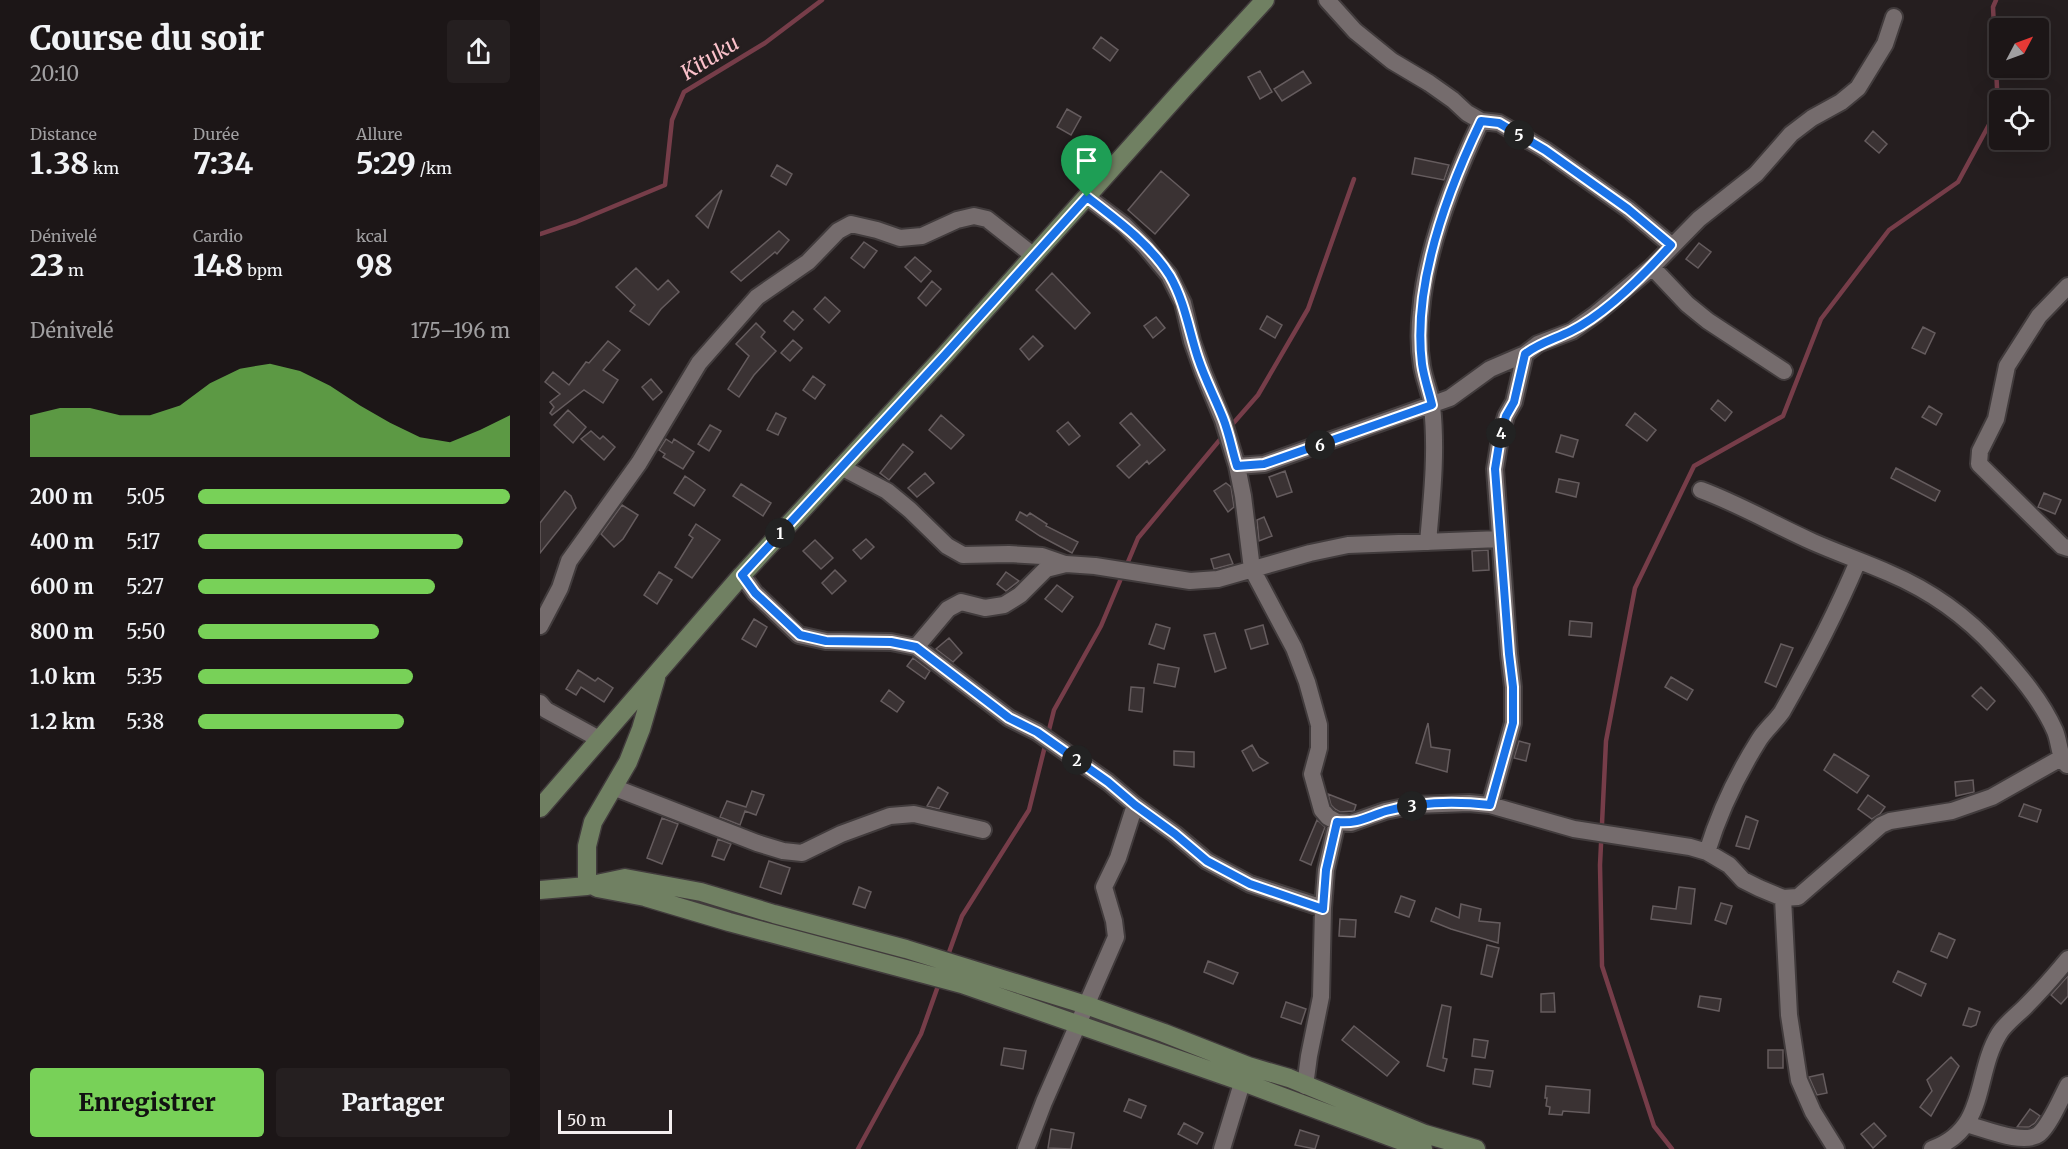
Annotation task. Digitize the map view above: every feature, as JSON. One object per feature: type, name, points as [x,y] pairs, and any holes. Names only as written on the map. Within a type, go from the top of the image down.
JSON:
[{"type":"street","points":[[544,797],[599,739],[742,575],[1265,0]]},
{"type":"street","points":[[1327,0],[1355,31],[1377,50],[1429,83],[1467,113],[1481,121],[1499,123],[1545,150],[1628,209],[1671,245]]},
{"type":"street","points":[[1237,466],[1264,464],[1450,398],[1491,369],[1525,354],[1538,344],[1572,331],[1652,267],[1671,245],[1699,219],[1756,174],[1791,134],[1812,117],[1841,102],[1858,88],[1885,44],[1894,17]]},
{"type":"street","points":[[1428,542],[1434,458],[1432,405],[1422,365],[1420,312],[1428,268],[1442,218],[1464,157],[1481,121]]},
{"type":"street","points":[[1087,197],[1124,225],[1144,245],[1169,275],[1183,303],[1192,341],[1223,420],[1237,466],[1252,569],[1294,648],[1307,682],[1319,725],[1319,748],[1312,774],[1322,810],[1337,822],[1357,822],[1385,812],[1414,806],[1469,802],[1490,805],[1574,829],[1690,847],[1707,852],[1729,865],[1743,880],[1783,898],[1798,897],[1881,825],[1890,821],[1952,812],[1992,797],[2065,762],[2055,732],[2045,713],[2021,679],[1975,626],[1948,606],[1889,573],[1701,490]]},
{"type":"street","points":[[540,626],[560,588],[569,561],[639,463],[699,363],[757,297],[808,262],[838,231],[850,224],[900,238],[922,236],[957,220],[975,216],[987,219],[1034,256]]},
{"type":"street","points":[[1652,267],[1708,321],[1784,371]]},
{"type":"street","points":[[2068,286],[2039,316],[2007,366],[1996,419],[1979,457],[1979,464],[2061,546],[2068,548]]},
{"type":"street","points":[[1490,805],[1513,723],[1513,687],[1495,469],[1500,438],[1506,416],[1514,402],[1525,354]]},
{"type":"street","points":[[841,467],[886,491],[910,510],[947,546],[963,555],[1042,556],[1066,564],[1095,566],[1190,581],[1218,579],[1310,553],[1348,545],[1500,539]]},
{"type":"street","points":[[1707,852],[1718,817],[1760,739],[1780,715],[1803,675],[1840,603],[1858,561]]},
{"type":"street","points":[[916,647],[948,609],[961,602],[985,608],[1004,605],[1020,595],[1046,569],[1066,564]]},
{"type":"street","points":[[742,575],[755,593],[800,635],[826,641],[891,642],[916,647],[1009,718],[1037,732],[1108,782],[1207,861],[1250,884],[1323,909]]},
{"type":"street","points":[[586,886],[587,846],[593,822],[628,762],[641,729],[659,669]]},
{"type":"street","points":[[540,703],[546,710],[599,739]]},
{"type":"street","points":[[613,787],[783,851],[802,853],[841,834],[890,816],[914,814],[983,830]]},
{"type":"street","points":[[1026,1149],[1116,937],[1104,887],[1118,858],[1135,805]]},
{"type":"street","points":[[1305,1086],[1321,997],[1326,870],[1337,822]]},
{"type":"street","points":[[540,890],[586,886],[625,878],[701,892],[906,949],[1086,1005],[1164,1033],[1245,1074],[1289,1078],[1415,1141]]},
{"type":"street","points":[[586,886],[645,897],[729,922],[962,984],[1077,1025],[1245,1074],[1415,1141],[1476,1149]]},
{"type":"street","points":[[1783,898],[1789,1015],[1799,1080],[1813,1112],[1836,1149]]},
{"type":"street","points":[[1932,1149],[1947,1143],[1966,1124],[1977,1103],[1999,1033],[2046,986],[2068,959]]},
{"type":"street","points":[[1222,1149],[1245,1074]]},
{"type":"street","points":[[1966,1124],[2030,1139],[2040,1133],[2068,1085]]},
{"type":"building","points":[[1101,37],[1118,50],[1110,61],[1093,48]]},
{"type":"building","points":[[1260,71],[1272,92],[1260,99],[1248,77]]},
{"type":"building","points":[[1303,71],[1311,83],[1282,101],[1274,89]]},
{"type":"building","points":[[1067,109],[1081,117],[1071,135],[1057,127]]},
{"type":"building","points":[[1873,131],[1887,144],[1879,153],[1865,141]]},
{"type":"building","points":[[1415,158],[1449,165],[1444,180],[1412,174]]},
{"type":"building","points":[[777,165],[792,174],[786,185],[771,176]]},
{"type":"building","points":[[1161,171],[1189,195],[1155,234],[1128,210]]},
{"type":"building","points":[[722,190],[708,228],[696,216]]},
{"type":"building","points":[[779,231],[789,240],[777,254],[775,252],[741,281],[731,272]]},
{"type":"building","points":[[864,242],[877,251],[864,268],[851,258]]},
{"type":"building","points":[[1699,243],[1711,252],[1698,268],[1686,259]]},
{"type":"building","points":[[915,257],[931,271],[921,282],[905,267]]},
{"type":"building","points":[[636,268],[658,290],[668,280],[679,292],[661,309],[649,325],[630,311],[635,305],[616,287]]},
{"type":"building","points":[[1052,273],[1090,313],[1075,329],[1036,290]]},
{"type":"building","points":[[932,281],[941,289],[926,306],[918,298]]},
{"type":"building","points":[[825,297],[840,311],[829,323],[814,309]]},
{"type":"building","points":[[793,311],[803,320],[794,330],[784,321]]},
{"type":"building","points":[[1267,316],[1282,325],[1275,338],[1260,329]]},
{"type":"building","points":[[1156,317],[1165,328],[1153,338],[1144,326]]},
{"type":"building","points":[[756,323],[765,332],[761,337],[776,351],[754,375],[739,397],[728,389],[749,356],[736,344]]},
{"type":"building","points":[[1923,327],[1935,333],[1925,354],[1912,348]]},
{"type":"building","points":[[1033,336],[1043,346],[1029,360],[1020,349]]},
{"type":"building","points":[[793,340],[802,348],[790,361],[781,353]]},
{"type":"building","points":[[608,341],[620,350],[603,370],[618,380],[603,403],[584,390],[552,415],[550,413],[554,407],[550,402],[560,394],[545,382],[553,372],[569,385],[586,362],[589,363]]},
{"type":"building","points":[[813,376],[825,385],[815,399],[803,390]]},
{"type":"building","points":[[651,379],[662,392],[653,400],[642,387]]},
{"type":"building","points":[[1718,400],[1732,412],[1725,421],[1711,409]]},
{"type":"building","points":[[1929,406],[1942,414],[1936,425],[1922,417]]},
{"type":"building","points":[[568,410],[586,427],[573,443],[554,425]]},
{"type":"building","points":[[776,413],[786,418],[778,435],[767,430]]},
{"type":"building","points":[[1131,413],[1165,450],[1149,464],[1147,461],[1129,478],[1117,466],[1140,445],[1120,423]]},
{"type":"building","points":[[1635,413],[1656,430],[1647,441],[1626,425]]},
{"type":"building","points":[[941,415],[964,435],[951,449],[929,430]]},
{"type":"building","points":[[1068,422],[1080,436],[1069,445],[1057,431]]},
{"type":"building","points":[[710,425],[721,431],[709,451],[698,444]]},
{"type":"building","points":[[591,431],[600,439],[603,436],[615,447],[604,460],[581,439]]},
{"type":"building","points":[[1561,435],[1578,440],[1573,457],[1556,452]]},
{"type":"building","points":[[666,439],[672,443],[674,439],[694,452],[683,469],[663,457],[665,454],[659,450]]},
{"type":"building","points":[[903,444],[913,452],[889,480],[880,473]]},
{"type":"building","points":[[1896,468],[1940,491],[1935,501],[1891,478]]},
{"type":"building","points":[[1285,471],[1292,492],[1277,497],[1269,477]]},
{"type":"building","points":[[925,473],[934,483],[917,497],[908,488]]},
{"type":"building","points":[[685,476],[705,490],[694,506],[674,493]]},
{"type":"building","points":[[1559,479],[1579,483],[1576,497],[1556,492]]},
{"type":"building","points":[[1226,483],[1231,487],[1234,507],[1228,512],[1214,491]]},
{"type":"building","points":[[741,484],[771,503],[763,516],[733,496]]},
{"type":"building","points":[[565,491],[571,496],[576,508],[540,553],[540,523]]},
{"type":"building","points":[[2044,493],[2061,500],[2055,514],[2038,507]]},
{"type":"building","points":[[622,505],[638,515],[623,539],[614,547],[601,534]]},
{"type":"building","points":[[1020,512],[1027,516],[1030,513],[1047,524],[1046,526],[1078,542],[1072,553],[1016,520]]},
{"type":"building","points":[[1264,517],[1272,536],[1259,541],[1257,520]]},
{"type":"building","points":[[696,524],[720,540],[692,578],[675,567],[693,538],[689,535]]},
{"type":"building","points":[[866,539],[874,547],[861,559],[853,550]]},
{"type":"building","points":[[815,540],[833,558],[821,569],[803,551]]},
{"type":"building","points":[[1488,550],[1489,570],[1473,571],[1472,551]]},
{"type":"building","points":[[1229,554],[1233,564],[1214,569],[1211,559]]},
{"type":"building","points":[[835,570],[846,581],[832,594],[822,583]]},
{"type":"building","points":[[659,572],[672,580],[657,604],[644,595]]},
{"type":"building","points":[[1006,572],[1019,581],[1006,591],[997,584]]},
{"type":"building","points":[[1057,585],[1073,597],[1062,612],[1045,599]]},
{"type":"building","points":[[754,619],[767,627],[756,647],[742,639]]},
{"type":"building","points":[[1570,621],[1592,623],[1591,637],[1569,635]]},
{"type":"building","points":[[1156,624],[1170,628],[1164,649],[1149,644]]},
{"type":"building","points":[[1263,625],[1268,644],[1251,649],[1245,630]]},
{"type":"building","points":[[1215,633],[1226,668],[1215,672],[1204,635]]},
{"type":"building","points":[[949,638],[962,653],[953,662],[936,649]]},
{"type":"building","points":[[1781,644],[1793,648],[1776,687],[1765,682]]},
{"type":"building","points":[[913,658],[930,671],[925,679],[907,666]]},
{"type":"building","points":[[1158,664],[1179,668],[1175,687],[1154,683]]},
{"type":"building","points":[[578,670],[595,681],[598,678],[613,688],[604,702],[581,687],[576,695],[566,689]]},
{"type":"building","points":[[1671,677],[1693,690],[1687,700],[1665,687]]},
{"type":"building","points":[[1131,687],[1144,688],[1142,712],[1129,710]]},
{"type":"building","points":[[1981,687],[1995,701],[1987,710],[1972,696]]},
{"type":"building","points":[[889,690],[904,702],[897,712],[881,701]]},
{"type":"building","points":[[1428,723],[1431,747],[1450,750],[1447,772],[1416,763]]},
{"type":"building","points":[[1519,741],[1530,744],[1526,761],[1514,758]]},
{"type":"building","points":[[1252,745],[1259,757],[1268,763],[1253,771],[1242,751]]},
{"type":"building","points":[[1174,751],[1194,752],[1194,767],[1174,765]]},
{"type":"building","points":[[1834,754],[1869,776],[1857,793],[1824,770]]},
{"type":"building","points":[[1973,780],[1974,792],[1956,796],[1955,782]]},
{"type":"building","points":[[938,787],[948,793],[939,809],[927,806]]},
{"type":"building","points":[[752,791],[764,795],[756,815],[745,811],[740,825],[720,817],[727,801],[746,807]]},
{"type":"building","points":[[1328,794],[1356,805],[1354,811],[1340,812],[1335,809],[1331,805]]},
{"type":"building","points":[[1868,795],[1885,807],[1872,819],[1858,809]]},
{"type":"building","points":[[2024,804],[2041,810],[2037,822],[2019,816]]},
{"type":"building","points":[[1746,816],[1758,821],[1749,849],[1736,846]]},
{"type":"building","points":[[662,818],[678,824],[662,864],[647,858]]},
{"type":"building","points":[[1317,820],[1325,827],[1311,865],[1300,860]]},
{"type":"building","points":[[718,839],[731,844],[724,860],[712,856]]},
{"type":"building","points":[[769,861],[790,868],[781,894],[760,887]]},
{"type":"building","points":[[859,887],[871,892],[865,908],[853,904]]},
{"type":"building","points":[[1679,887],[1695,889],[1691,924],[1651,919],[1653,906],[1676,909]]},
{"type":"building","points":[[1401,896],[1415,901],[1409,917],[1395,912]]},
{"type":"building","points":[[1721,903],[1732,906],[1726,924],[1715,920]]},
{"type":"building","points":[[1461,904],[1481,909],[1479,921],[1500,923],[1498,943],[1431,921],[1436,908],[1459,918]]},
{"type":"building","points":[[1340,919],[1356,920],[1355,937],[1339,936]]},
{"type":"building","points":[[1939,933],[1955,940],[1947,958],[1931,951]]},
{"type":"building","points":[[1487,945],[1499,948],[1492,977],[1481,974]]},
{"type":"building","points":[[1208,961],[1238,973],[1233,984],[1204,972]]},
{"type":"building","points":[[1898,971],[1926,984],[1921,996],[1893,982]]},
{"type":"building","points":[[2068,976],[2068,996],[2061,1004],[2051,995]]},
{"type":"building","points":[[1554,993],[1555,1012],[1541,1012],[1541,994]]},
{"type":"building","points":[[1700,996],[1721,999],[1719,1011],[1698,1007]]},
{"type":"building","points":[[1286,1002],[1306,1009],[1301,1024],[1281,1017]]},
{"type":"building","points":[[1442,1005],[1451,1007],[1443,1058],[1447,1059],[1444,1071],[1427,1066]]},
{"type":"building","points":[[1969,1008],[1980,1012],[1976,1025],[1971,1027],[1963,1025]]},
{"type":"building","points":[[1354,1026],[1399,1062],[1387,1076],[1342,1040]]},
{"type":"building","points":[[1474,1039],[1488,1041],[1485,1058],[1472,1056]]},
{"type":"building","points":[[1004,1048],[1026,1051],[1023,1069],[1001,1065]]},
{"type":"building","points":[[1768,1050],[1783,1050],[1783,1068],[1768,1068]]},
{"type":"building","points":[[1951,1057],[1959,1066],[1931,1116],[1920,1107],[1932,1091],[1927,1080]]},
{"type":"building","points":[[1475,1069],[1493,1071],[1490,1087],[1473,1084]]},
{"type":"building","points":[[1823,1074],[1827,1093],[1817,1095],[1809,1077]]},
{"type":"building","points":[[1546,1086],[1590,1090],[1589,1113],[1563,1111],[1562,1115],[1549,1114],[1550,1107],[1546,1106],[1547,1098],[1545,1098]]},
{"type":"building","points":[[1129,1099],[1146,1106],[1141,1118],[1124,1111]]},
{"type":"building","points":[[2030,1109],[2040,1116],[2035,1123],[2029,1127],[2017,1127]]},
{"type":"building","points":[[1184,1123],[1203,1133],[1197,1144],[1178,1134]]},
{"type":"building","points":[[1874,1123],[1886,1136],[1873,1148],[1861,1134]]},
{"type":"building","points":[[1051,1129],[1074,1133],[1071,1149],[1048,1148]]},
{"type":"building","points":[[1300,1130],[1319,1136],[1315,1149],[1295,1145]]},
{"type":"waterway","name":"Kituku","points":[[540,234],[576,222],[665,185],[672,120],[684,92],[765,43],[822,0]]},
{"type":"waterway","points":[[1672,1149],[1654,1126],[1602,966],[1600,865],[1606,741],[1635,588],[1694,466],[1783,416],[1821,319],[1889,230],[1958,182],[1998,108],[1993,7],[1996,0]]},
{"type":"waterway","points":[[1230,427],[1258,395],[1308,309],[1354,179]]},
{"type":"waterway","points":[[947,958],[962,916],[1029,810],[1054,710],[1101,626],[1138,538],[1223,436]]},
{"type":"waterway","points":[[858,1149],[921,1034],[938,986]]},
{"type":"route","points":[[1481,121],[1499,123],[1545,150],[1628,209],[1671,245],[1652,267],[1596,314],[1572,331],[1538,344],[1525,354],[1514,402],[1506,416],[1500,438],[1495,469],[1513,687],[1513,723],[1490,805],[1469,802],[1414,806],[1351,823],[1337,822],[1326,870],[1323,909],[1250,884],[1207,861],[1108,782],[1037,732],[1009,718],[916,647],[891,642],[826,641],[800,635],[755,593],[742,575],[1087,197],[1124,225],[1169,275],[1183,303],[1192,341],[1223,420],[1237,466],[1264,464],[1432,405],[1422,365],[1420,312],[1430,258],[1442,218],[1464,157],[1481,121]]}]
